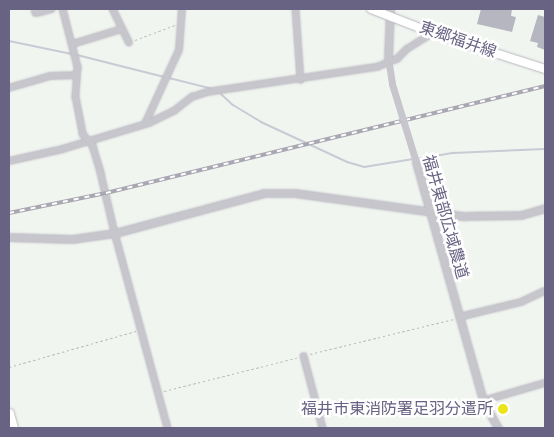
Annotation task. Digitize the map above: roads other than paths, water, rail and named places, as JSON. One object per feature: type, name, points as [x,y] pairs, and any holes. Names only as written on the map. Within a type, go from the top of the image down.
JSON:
[{"type":"main road","name":"東郷福井線","points":[[372,9],[389,11],[433,33],[545,69]]},
{"type":"main road","points":[[9,413],[13,428]]},
{"type":"street","points":[[35,9],[36,13],[52,9]]},
{"type":"street","points":[[63,9],[75,54],[77,75],[76,97],[83,134],[93,146],[99,164],[115,233],[168,428]]},
{"type":"street","points":[[114,9],[129,42]]},
{"type":"street","points":[[145,124],[179,50],[182,9]]},
{"type":"street","points":[[296,9],[301,80]]},
{"type":"street","name":"福井東部広域農道","points":[[389,11],[388,58],[392,84],[430,210],[483,401],[498,428]]},
{"type":"street","points":[[73,44],[122,28]]},
{"type":"street","points":[[9,161],[63,149],[145,124],[174,111],[192,97],[206,92],[301,80],[377,67],[397,59],[407,48],[433,33]]},
{"type":"street","points":[[9,88],[50,76],[77,75]]},
{"type":"street","points":[[9,237],[72,238],[115,233],[264,193],[295,193],[464,216],[521,215],[545,208]]},
{"type":"street","points":[[459,317],[521,302],[545,291]]},
{"type":"street","points":[[304,356],[323,428]]},
{"type":"street","points":[[483,401],[545,383]]},
{"type":"waterway","points":[[9,41],[72,54]]},
{"type":"waterway","points":[[77,55],[164,77]]},
{"type":"waterway","points":[[169,78],[213,89]]},
{"type":"waterway","points":[[221,94],[233,105],[261,122],[347,162],[364,167],[413,159]]},
{"type":"waterway","points":[[418,159],[453,153],[545,149]]},
{"type":"railway","points":[[9,213],[106,193],[545,86]]},
{"type":"place","name":"福井市東消防署足羽分遣所","points":[[503,409]]}]
